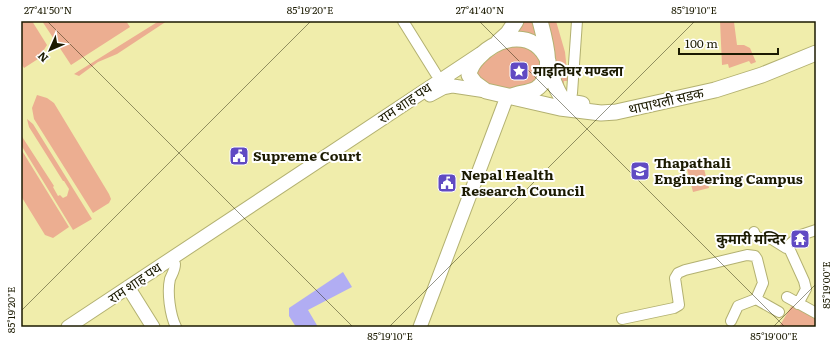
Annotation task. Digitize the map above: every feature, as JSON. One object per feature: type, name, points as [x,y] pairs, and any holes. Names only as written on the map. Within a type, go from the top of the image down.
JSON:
[{"type":"highway","points":[[514,23],[475,61],[469,72],[471,79],[486,91],[508,96],[534,90],[539,86],[547,69],[545,38],[540,21]]},
{"type":"highway","points":[[492,46],[511,39],[530,41],[538,47],[547,69],[564,99],[565,105]]},
{"type":"highway","name":"थापाथली सडक","points":[[508,96],[565,105],[617,106],[737,77],[815,54]]},
{"type":"main road","points":[[447,80],[492,46]]},
{"type":"main road","points":[[447,80],[486,91]]},
{"type":"main road","name":"राम शाह पथ","points":[[68,327],[175,264],[308,178],[435,91],[443,88],[447,80]]},
{"type":"main road","name":"राम शाह पथ","points":[[81,327],[126,293],[447,80]]},
{"type":"main road","points":[[420,327],[508,96]]},
{"type":"main road","points":[[126,293],[143,327]]},
{"type":"main road","points":[[126,293],[153,327]]},
{"type":"street","points":[[403,21],[432,67],[447,80]]},
{"type":"street","points":[[565,105],[572,93],[577,21]]},
{"type":"street","points":[[798,304],[806,289],[804,281],[789,248],[792,241],[801,235],[816,230]]},
{"type":"street","points":[[754,232],[759,238],[770,238],[786,248],[789,248]]},
{"type":"street","points":[[622,319],[674,308],[679,305],[675,278],[678,273],[747,255],[755,256],[763,283],[756,299],[738,306],[730,321]]},
{"type":"street","points":[[175,264],[170,281],[170,311],[176,327]]},
{"type":"street","points":[[787,297],[816,313]]},
{"type":"street","points":[[756,299],[779,312]]},
{"type":"shaded area","points":[[21,21],[32,21],[47,45],[38,59],[24,68],[21,63]]},
{"type":"shaded area","points":[[42,21],[126,21],[130,27],[71,65]]},
{"type":"shaded area","points":[[159,21],[167,21],[117,54],[98,62],[79,76],[74,74]]},
{"type":"shaded area","points":[[522,21],[538,21],[544,41],[515,34]]},
{"type":"shaded area","points":[[545,21],[556,21],[565,52],[567,71],[570,74],[570,78],[568,81],[564,81],[564,89]]},
{"type":"shaded area","points":[[720,21],[734,22],[737,45],[744,45],[750,48],[756,62],[751,64],[749,61],[729,68],[728,64],[722,65]]},
{"type":"shaded area","points":[[524,44],[541,61],[538,82],[512,89],[485,84],[473,71],[476,67],[505,48]]},
{"type":"shaded area","points":[[37,95],[47,98],[54,103],[109,194],[111,199],[109,203],[93,213],[34,119],[32,108]]},
{"type":"shaded area","points":[[27,119],[33,124],[92,219],[73,230],[21,145],[21,135],[54,186],[53,187],[58,196],[60,195],[63,198],[67,196],[69,189],[29,127]]},
{"type":"shaded area","points":[[21,149],[69,227],[53,238],[45,235],[21,196]]},
{"type":"shaded area","points":[[702,161],[709,188],[693,192],[686,165]]},
{"type":"shaded area","points":[[343,272],[352,287],[308,310],[318,327],[296,327],[289,316],[289,308]]},
{"type":"shaded area","points":[[792,305],[816,318],[816,327],[779,327]]},
{"type":"place","name":"माइतिघर मण्डला","points":[[519,71]]},
{"type":"place","name":"Supreme Court","points":[[239,156]]},
{"type":"place","name":"Thapathali Engineering Campus","points":[[640,171]]},
{"type":"place","name":"Nepal Health Research Council","points":[[447,183]]},
{"type":"place","name":"कुमारी मन्दिर","points":[[800,239]]}]
